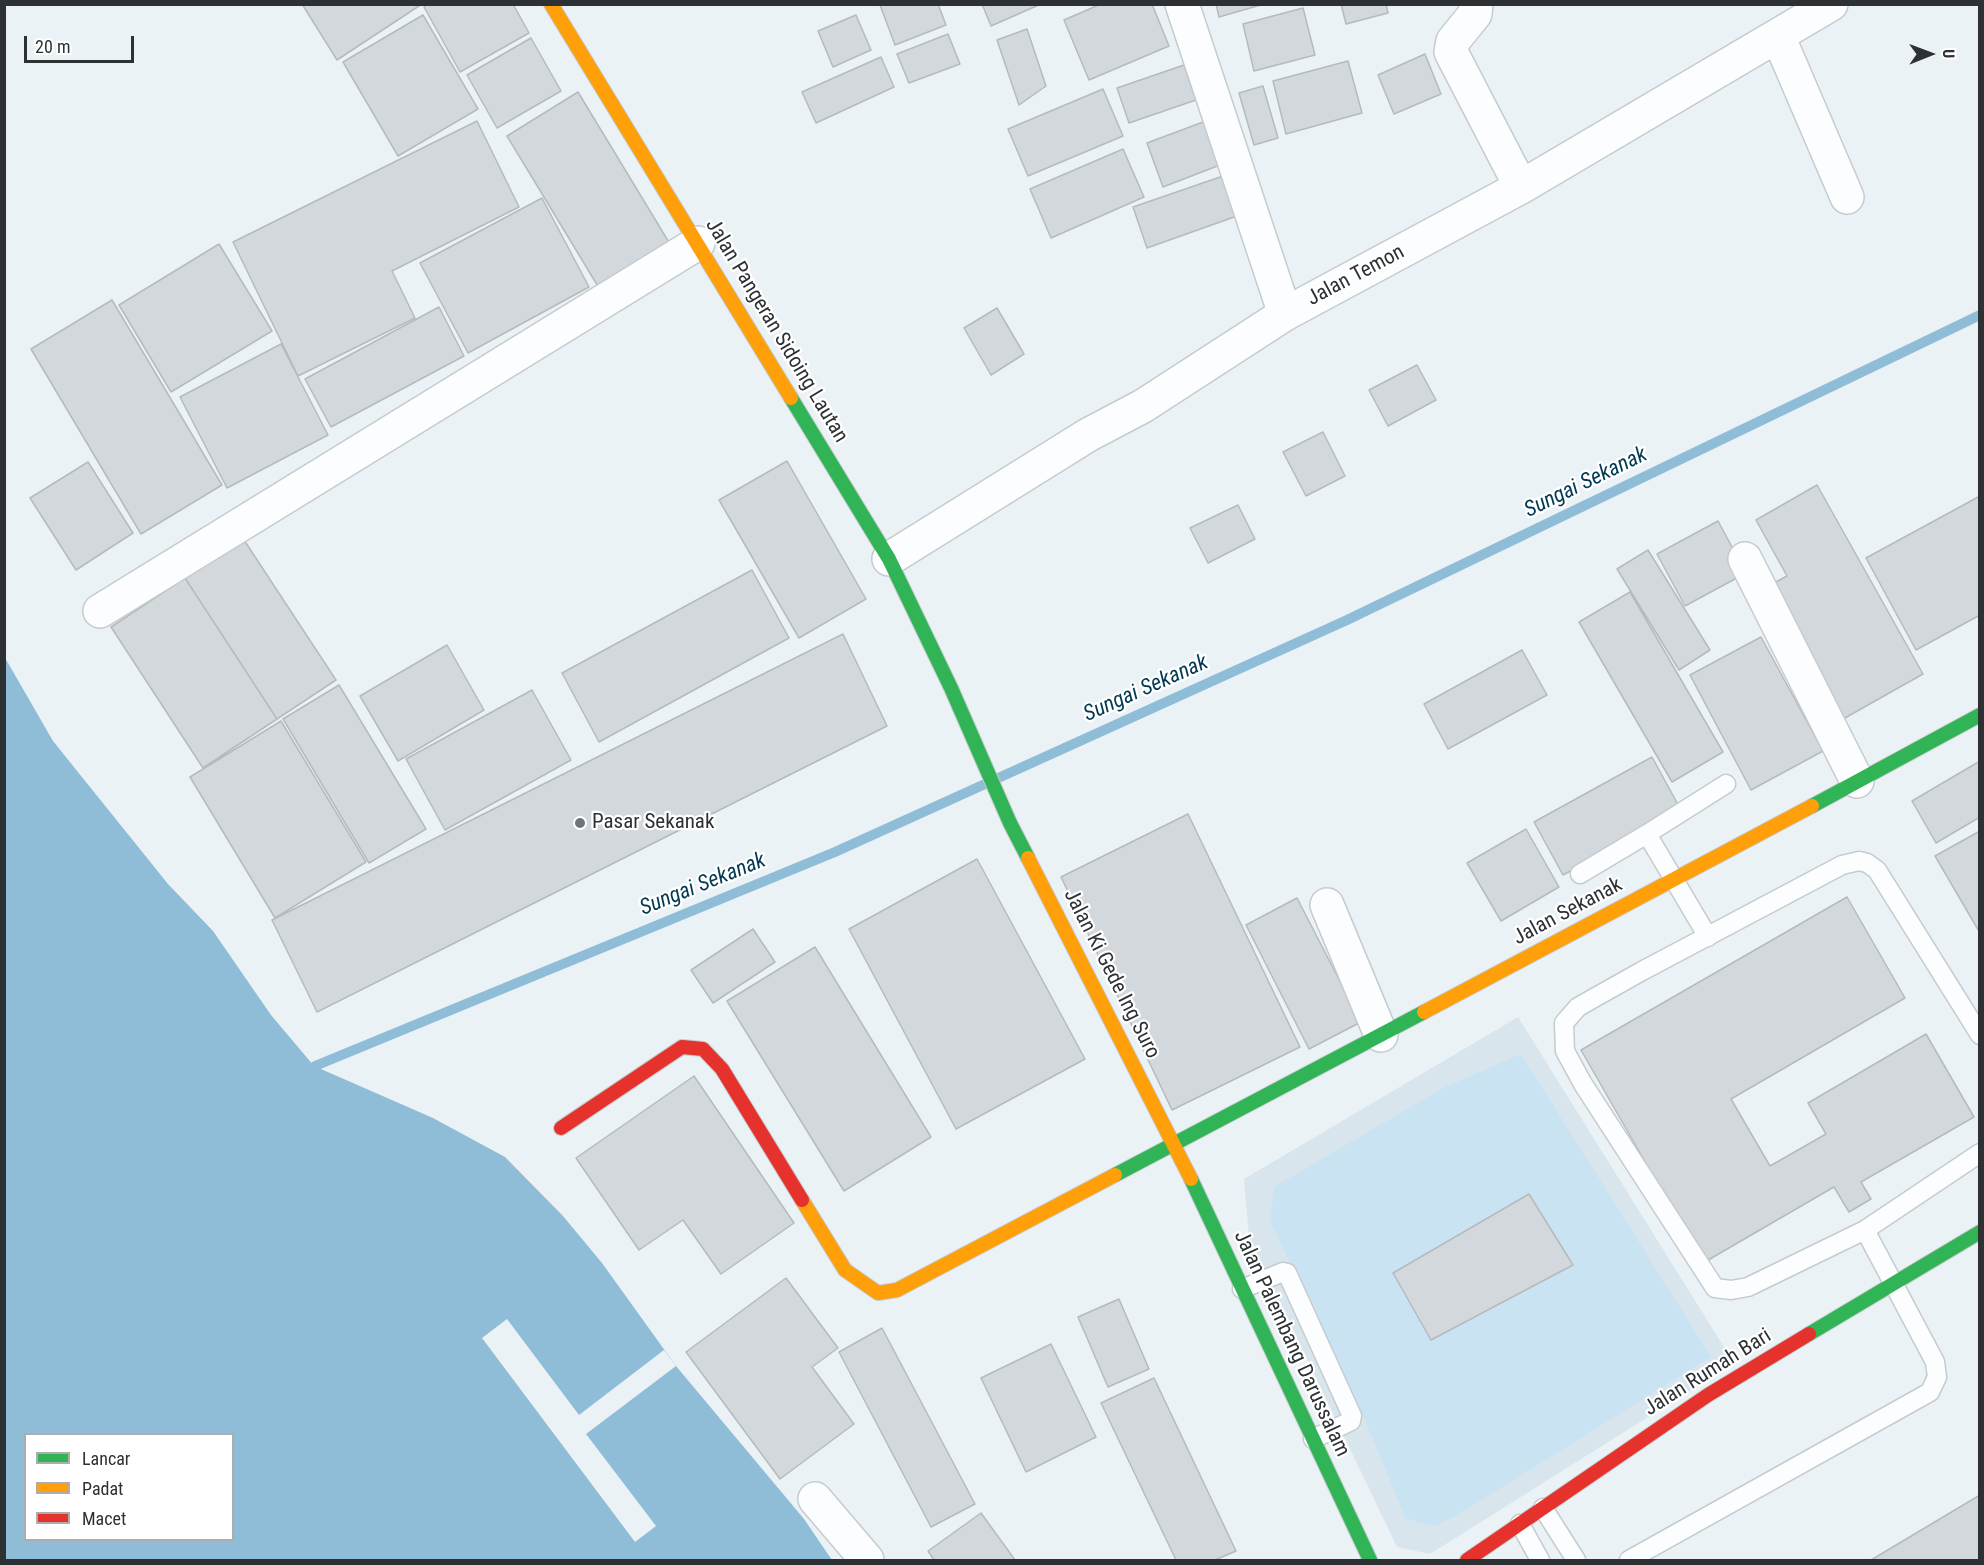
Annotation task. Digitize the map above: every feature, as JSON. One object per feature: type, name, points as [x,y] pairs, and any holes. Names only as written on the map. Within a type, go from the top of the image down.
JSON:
[{"type":"street","name":"Jalan Pangeran Sidoing Lautan","points":[[551,4],[889,559],[951,688]]},
{"type":"street","points":[[1182,4],[1285,314]]},
{"type":"street","points":[[1476,4],[1475,14],[1453,41],[1451,52],[1521,187]]},
{"type":"street","name":"Jalan Temon","points":[[889,559],[1088,435],[1143,406],[1285,314],[1521,187],[1829,5]]},
{"type":"street","points":[[1778,36],[1847,197]]},
{"type":"street","points":[[100,611],[698,243]]},
{"type":"street","points":[[1745,559],[1857,781]]},
{"type":"street","name":"Jalan Ki Gede Ing Suro","points":[[951,688],[1010,823],[1175,1145]]},
{"type":"street","name":"Jalan Sekanak","points":[[561,1128],[682,1047],[703,1049],[722,1069],[845,1270],[878,1293],[897,1290],[1175,1145],[1980,715]]},
{"type":"street","points":[[1327,905],[1381,1035]]},
{"type":"street","name":"Jalan Palembang Darussalam","points":[[1175,1145],[1370,1560]]},
{"type":"street","name":"Jalan Rumah Bari","points":[[1467,1560],[1708,1395],[1980,1232]]},
{"type":"street","points":[[815,1499],[867,1560]]},
{"type":"lane","points":[[1580,874],[1726,784]]},
{"type":"lane","points":[[1647,834],[1708,937]]},
{"type":"lane","points":[[1980,1035],[1877,870],[1859,861],[1842,865],[1578,1007],[1564,1023],[1565,1051],[1583,1084],[1715,1288],[1731,1290],[1748,1287],[1865,1230],[1980,1153]]},
{"type":"lane","points":[[1629,1560],[1930,1392],[1937,1377],[1935,1362],[1865,1230]]},
{"type":"lane","points":[[1242,1289],[1282,1272],[1287,1274],[1352,1416],[1351,1421],[1313,1439]]},
{"type":"lane","points":[[1543,1508],[1576,1560]]},
{"type":"lane","points":[[1520,1524],[1540,1560]]},
{"type":"shaded area","points":[[1518,1017],[1734,1363],[1430,1554],[1397,1547],[1249,1238],[1244,1179]]},
{"type":"shaded area","points":[[1521,1054],[1711,1357],[1464,1511],[1436,1526],[1406,1519],[1362,1413],[1270,1221],[1274,1187],[1443,1088]]},
{"type":"water","points":[[4,656],[53,741],[168,884],[213,931],[271,1015],[314,1066],[433,1118],[505,1157],[563,1216],[602,1263],[676,1366],[804,1519],[832,1560],[5,1560]]},
{"type":"pier","points":[[507,1319],[579,1415],[664,1350],[676,1366],[586,1434],[656,1526],[635,1542],[482,1338]]},
{"type":"building","points":[[302,4],[422,4],[337,60]]},
{"type":"building","points":[[427,4],[513,4],[529,33],[460,72],[424,7]]},
{"type":"building","points":[[938,4],[946,25],[895,45],[880,5]]},
{"type":"building","points":[[982,4],[1041,4],[991,26]]},
{"type":"building","points":[[1101,4],[1152,4],[1169,46],[1089,80],[1064,20]]},
{"type":"building","points":[[1216,4],[1264,4],[1219,17]]},
{"type":"building","points":[[1341,4],[1386,4],[1388,13],[1346,24]]},
{"type":"building","points":[[1303,8],[1315,55],[1254,71],[1243,24]]},
{"type":"building","points":[[423,15],[478,109],[398,156],[343,62]]},
{"type":"building","points":[[856,15],[871,50],[833,67],[818,31]]},
{"type":"building","points":[[1027,29],[1046,86],[1019,105],[997,40]]},
{"type":"building","points":[[948,34],[960,64],[909,83],[897,54]]},
{"type":"building","points":[[531,38],[561,91],[497,128],[467,75]]},
{"type":"building","points":[[1425,54],[1441,94],[1394,114],[1378,75]]},
{"type":"building","points":[[881,57],[894,87],[816,123],[802,92]]},
{"type":"building","points":[[1348,61],[1362,113],[1286,134],[1273,81]]},
{"type":"building","points":[[1184,65],[1196,100],[1129,123],[1117,88]]},
{"type":"building","points":[[1263,86],[1278,138],[1254,145],[1239,93]]},
{"type":"building","points":[[1103,89],[1123,136],[1028,176],[1008,129]]},
{"type":"building","points":[[578,92],[670,244],[599,288],[507,136]]},
{"type":"building","points":[[477,121],[519,207],[392,271],[415,318],[298,376],[233,242]]},
{"type":"building","points":[[1203,122],[1220,165],[1163,187],[1147,143]]},
{"type":"building","points":[[1123,149],[1144,197],[1051,238],[1030,189]]},
{"type":"building","points":[[1223,176],[1237,216],[1147,248],[1133,207]]},
{"type":"building","points":[[542,198],[589,287],[468,353],[420,263]]},
{"type":"building","points":[[219,244],[272,331],[171,392],[119,305]]},
{"type":"building","points":[[112,300],[222,485],[141,534],[31,349]]},
{"type":"building","points":[[439,307],[464,356],[331,427],[305,379]]},
{"type":"building","points":[[997,308],[1024,354],[991,375],[964,328]]},
{"type":"building","points":[[281,344],[328,435],[227,488],[180,397]]},
{"type":"building","points":[[1417,365],[1436,400],[1388,426],[1369,390]]},
{"type":"building","points":[[1323,432],[1345,476],[1306,496],[1283,452]]},
{"type":"building","points":[[787,461],[866,599],[799,638],[719,500]]},
{"type":"building","points":[[88,462],[133,533],[76,570],[30,498]]},
{"type":"building","points":[[1817,485],[1923,674],[1836,723],[1761,590],[1787,576],[1756,520]]},
{"type":"building","points":[[1980,496],[1980,615],[1916,650],[1866,558]]},
{"type":"building","points":[[1238,505],[1255,539],[1208,563],[1190,528]]},
{"type":"building","points":[[1718,521],[1746,573],[1685,606],[1657,554]]},
{"type":"building","points":[[244,540],[336,680],[277,719],[185,578]]},
{"type":"building","points":[[1648,550],[1710,650],[1679,670],[1617,569]]},
{"type":"building","points":[[752,570],[789,638],[599,742],[562,673]]},
{"type":"building","points":[[185,578],[277,719],[203,768],[111,627]]},
{"type":"building","points":[[1630,592],[1723,752],[1672,782],[1579,622]]},
{"type":"building","name":"Pasar Sekanak","points":[[843,634],[887,726],[317,1012],[272,920]]},
{"type":"building","points":[[1761,637],[1823,751],[1751,790],[1690,675]]},
{"type":"building","points":[[447,645],[484,710],[398,761],[360,696]]},
{"type":"building","points":[[1522,650],[1547,695],[1448,749],[1424,704]]},
{"type":"building","points":[[339,685],[426,829],[369,863],[283,719]]},
{"type":"building","points":[[532,690],[571,760],[445,830],[406,759]]},
{"type":"building","points":[[281,721],[366,862],[275,918],[190,777]]},
{"type":"building","points":[[1652,757],[1681,810],[1563,875],[1534,822]]},
{"type":"building","points":[[1980,761],[1980,817],[1936,843],[1912,801]]},
{"type":"building","points":[[1188,814],[1300,1047],[1172,1110],[1061,877]]},
{"type":"building","points":[[1526,829],[1559,887],[1501,921],[1467,863]]},
{"type":"building","points":[[1980,831],[1980,933],[1935,856]]},
{"type":"building","points":[[977,859],[1085,1059],[956,1129],[849,929]]},
{"type":"building","points":[[1847,897],[1905,998],[1731,1099],[1770,1166],[1826,1134],[1808,1103],[1926,1034],[1974,1117],[1861,1182],[1871,1199],[1849,1212],[1834,1187],[1703,1263],[1581,1050]]},
{"type":"building","points":[[1297,898],[1361,1022],[1309,1049],[1246,925]]},
{"type":"building","points":[[753,929],[775,962],[713,1003],[691,970]]},
{"type":"building","points":[[815,947],[931,1137],[844,1191],[727,1001]]},
{"type":"building","points":[[694,1076],[794,1223],[721,1274],[683,1220],[639,1250],[576,1158]]},
{"type":"building","points":[[1529,1194],[1573,1265],[1431,1340],[1393,1273]]},
{"type":"building","points":[[786,1278],[838,1348],[812,1367],[854,1424],[780,1479],[686,1352]]},
{"type":"building","points":[[1119,1299],[1149,1369],[1108,1387],[1078,1317]]},
{"type":"building","points":[[882,1328],[975,1504],[931,1527],[839,1352]]},
{"type":"building","points":[[1051,1344],[1096,1437],[1026,1472],[981,1378]]},
{"type":"building","points":[[1154,1378],[1236,1551],[1215,1560],[1176,1560],[1101,1403]]},
{"type":"building","points":[[1980,1495],[1980,1560],[1871,1560]]},
{"type":"building","points":[[981,1513],[1015,1560],[934,1560],[928,1551]]},
{"type":"waterway","name":"Sungai Sekanak","points":[[315,1066],[835,852],[1347,620],[1980,315]]},
{"type":"traffic: fast","points":[[791,398],[889,559],[951,688],[1010,823],[1028,858]]},
{"type":"traffic: fast","points":[[1812,806],[1980,715]]},
{"type":"traffic: fast","points":[[1115,1175],[1424,1012]]},
{"type":"traffic: fast","points":[[1191,1179],[1370,1560]]},
{"type":"traffic: fast","points":[[1809,1334],[1980,1232]]},
{"type":"traffic: slow","points":[[551,4],[791,398]]},
{"type":"traffic: slow","points":[[1424,1012],[1812,806]]},
{"type":"traffic: slow","points":[[1028,858],[1191,1179]]},
{"type":"traffic: slow","points":[[802,1200],[845,1270],[878,1293],[897,1290],[1115,1175]]},
{"type":"traffic: jam","points":[[561,1128],[682,1047],[703,1049],[722,1069],[802,1200]]},
{"type":"traffic: jam","points":[[1467,1560],[1708,1395],[1809,1334]]},
{"type":"place","name":"Pasar Sekanak","points":[[580,823]]}]
